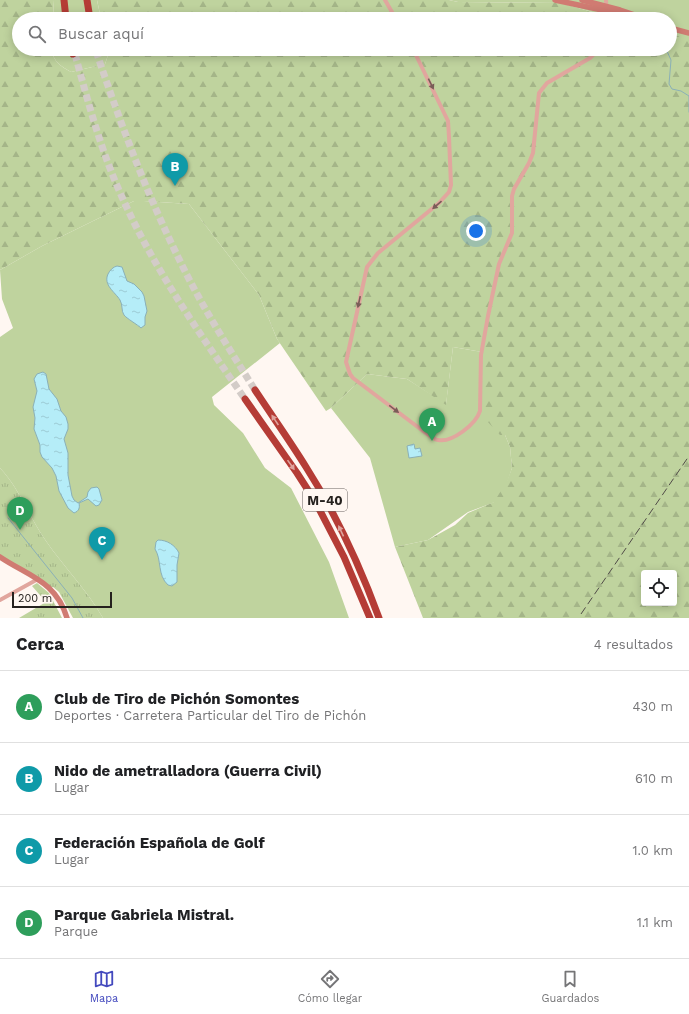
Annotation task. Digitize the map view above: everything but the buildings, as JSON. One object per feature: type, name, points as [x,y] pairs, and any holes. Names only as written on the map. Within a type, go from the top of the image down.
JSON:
[{"type":"highway","points":[[64,0],[65,12]]},
{"type":"highway","points":[[67,0],[69,12]]},
{"type":"highway","points":[[87,0],[90,12]]},
{"type":"highway","points":[[91,0],[92,12]]},
{"type":"highway","name":"M-40","points":[[255,390],[324,497],[363,577],[379,618]]},
{"type":"highway","name":"M-40","points":[[245,399],[297,473],[331,530],[370,618]]},
{"type":"highway","points":[[347,544],[368,578],[385,618]]},
{"type":"highway","points":[[344,557],[365,618]]},
{"type":"street","points":[[385,0],[392,12]]},
{"type":"street","points":[[555,0],[567,2],[574,1],[627,12]]},
{"type":"street","points":[[582,0],[615,12]]},
{"type":"street","points":[[588,0],[597,2],[602,0]]},
{"type":"street","points":[[606,0],[607,9]]},
{"type":"street","points":[[677,30],[689,33]]},
{"type":"street","points":[[416,56],[448,121],[451,185],[449,192],[440,203],[378,253],[367,267],[346,362],[353,378],[427,434],[438,440],[444,440],[464,431],[474,422],[480,411],[481,355],[488,316],[499,264],[512,233],[512,196],[533,153],[539,93],[547,83],[592,56]]},
{"type":"street","points":[[0,557],[51,588],[57,596],[67,618]]},
{"type":"street","points":[[0,600],[38,579]]},
{"type":"green space","points":[[0,0],[54,0],[53,12],[12,12],[12,56],[54,56],[61,66],[71,72],[105,64],[108,56],[677,56],[677,36],[689,39],[689,618],[423,618],[395,547],[428,540],[455,525],[468,513],[494,502],[507,481],[512,468],[510,447],[505,435],[500,435],[480,411],[482,352],[453,347],[446,405],[407,379],[367,374],[326,411],[277,339],[259,295],[189,204],[134,201],[42,246],[0,270]]},
{"type":"green space","points":[[54,0],[97,0],[100,12],[53,12]]},
{"type":"green space","points":[[97,0],[449,0],[458,2],[561,3],[592,12],[100,12]]},
{"type":"green space","points":[[449,0],[689,0],[689,42],[677,38],[677,12],[592,12],[561,3],[458,2]]},
{"type":"green space","points":[[108,56],[105,64],[71,72],[61,66],[54,57]]},
{"type":"green space","points":[[134,201],[189,204],[259,295],[280,343],[212,397],[214,405],[243,433],[265,468],[291,488],[329,562],[349,618],[103,618],[90,598],[46,541],[19,494],[0,468],[0,337],[13,328],[2,299],[0,270],[42,246]]},
{"type":"green space","points":[[453,347],[482,352],[505,435],[510,447],[512,468],[507,483],[495,502],[468,512],[428,540],[395,547],[370,458],[331,408],[367,374],[407,379],[446,404]]},
{"type":"green space","points":[[0,468],[19,494],[46,541],[90,598],[103,618],[73,618],[59,592],[53,587],[49,589],[0,556]]},
{"type":"green space","points":[[37,583],[49,593],[62,618],[19,618],[46,602],[32,586]]},
{"type":"water","points":[[114,267],[122,267],[127,281],[134,284],[144,296],[147,311],[145,325],[141,328],[124,315],[120,300],[108,285],[108,274]]},
{"type":"water","points":[[43,372],[46,374],[49,389],[57,399],[68,424],[68,429],[64,439],[68,453],[68,475],[72,496],[78,503],[87,497],[91,488],[97,487],[102,500],[99,505],[96,506],[88,499],[79,503],[79,509],[74,513],[68,508],[59,491],[56,476],[52,468],[42,457],[40,445],[34,429],[35,418],[33,407],[37,391],[34,379],[37,374]]},
{"type":"water","points":[[414,444],[415,449],[420,448],[422,456],[409,458],[407,446]]},
{"type":"water","points":[[158,540],[165,541],[170,544],[179,553],[177,582],[172,586],[168,585],[162,577],[155,549],[156,542]]},
{"type":"waterway","points":[[669,56],[671,60],[669,84],[672,89],[681,91],[689,96],[689,112]]},
{"type":"waterway","points":[[8,518],[72,598],[83,618]]},
{"type":"tunnel","points":[[76,56],[101,144],[114,180],[135,224],[148,250],[179,301],[245,399]]},
{"type":"tunnel","points":[[98,56],[134,156],[167,234],[187,276],[255,390]]},
{"type":"railway","points":[[581,614],[689,456]]},
{"type":"place","name":"Nido de ametralladora (Guerra Civil)","points":[[175,186]]},
{"type":"place","name":"Club de Tiro de Pichón Somontes","points":[[432,441]]},
{"type":"place","name":"Parque Gabriela Mistral.","points":[[20,530]]},
{"type":"place","name":"Federación Española de Golf","points":[[102,560]]}]
